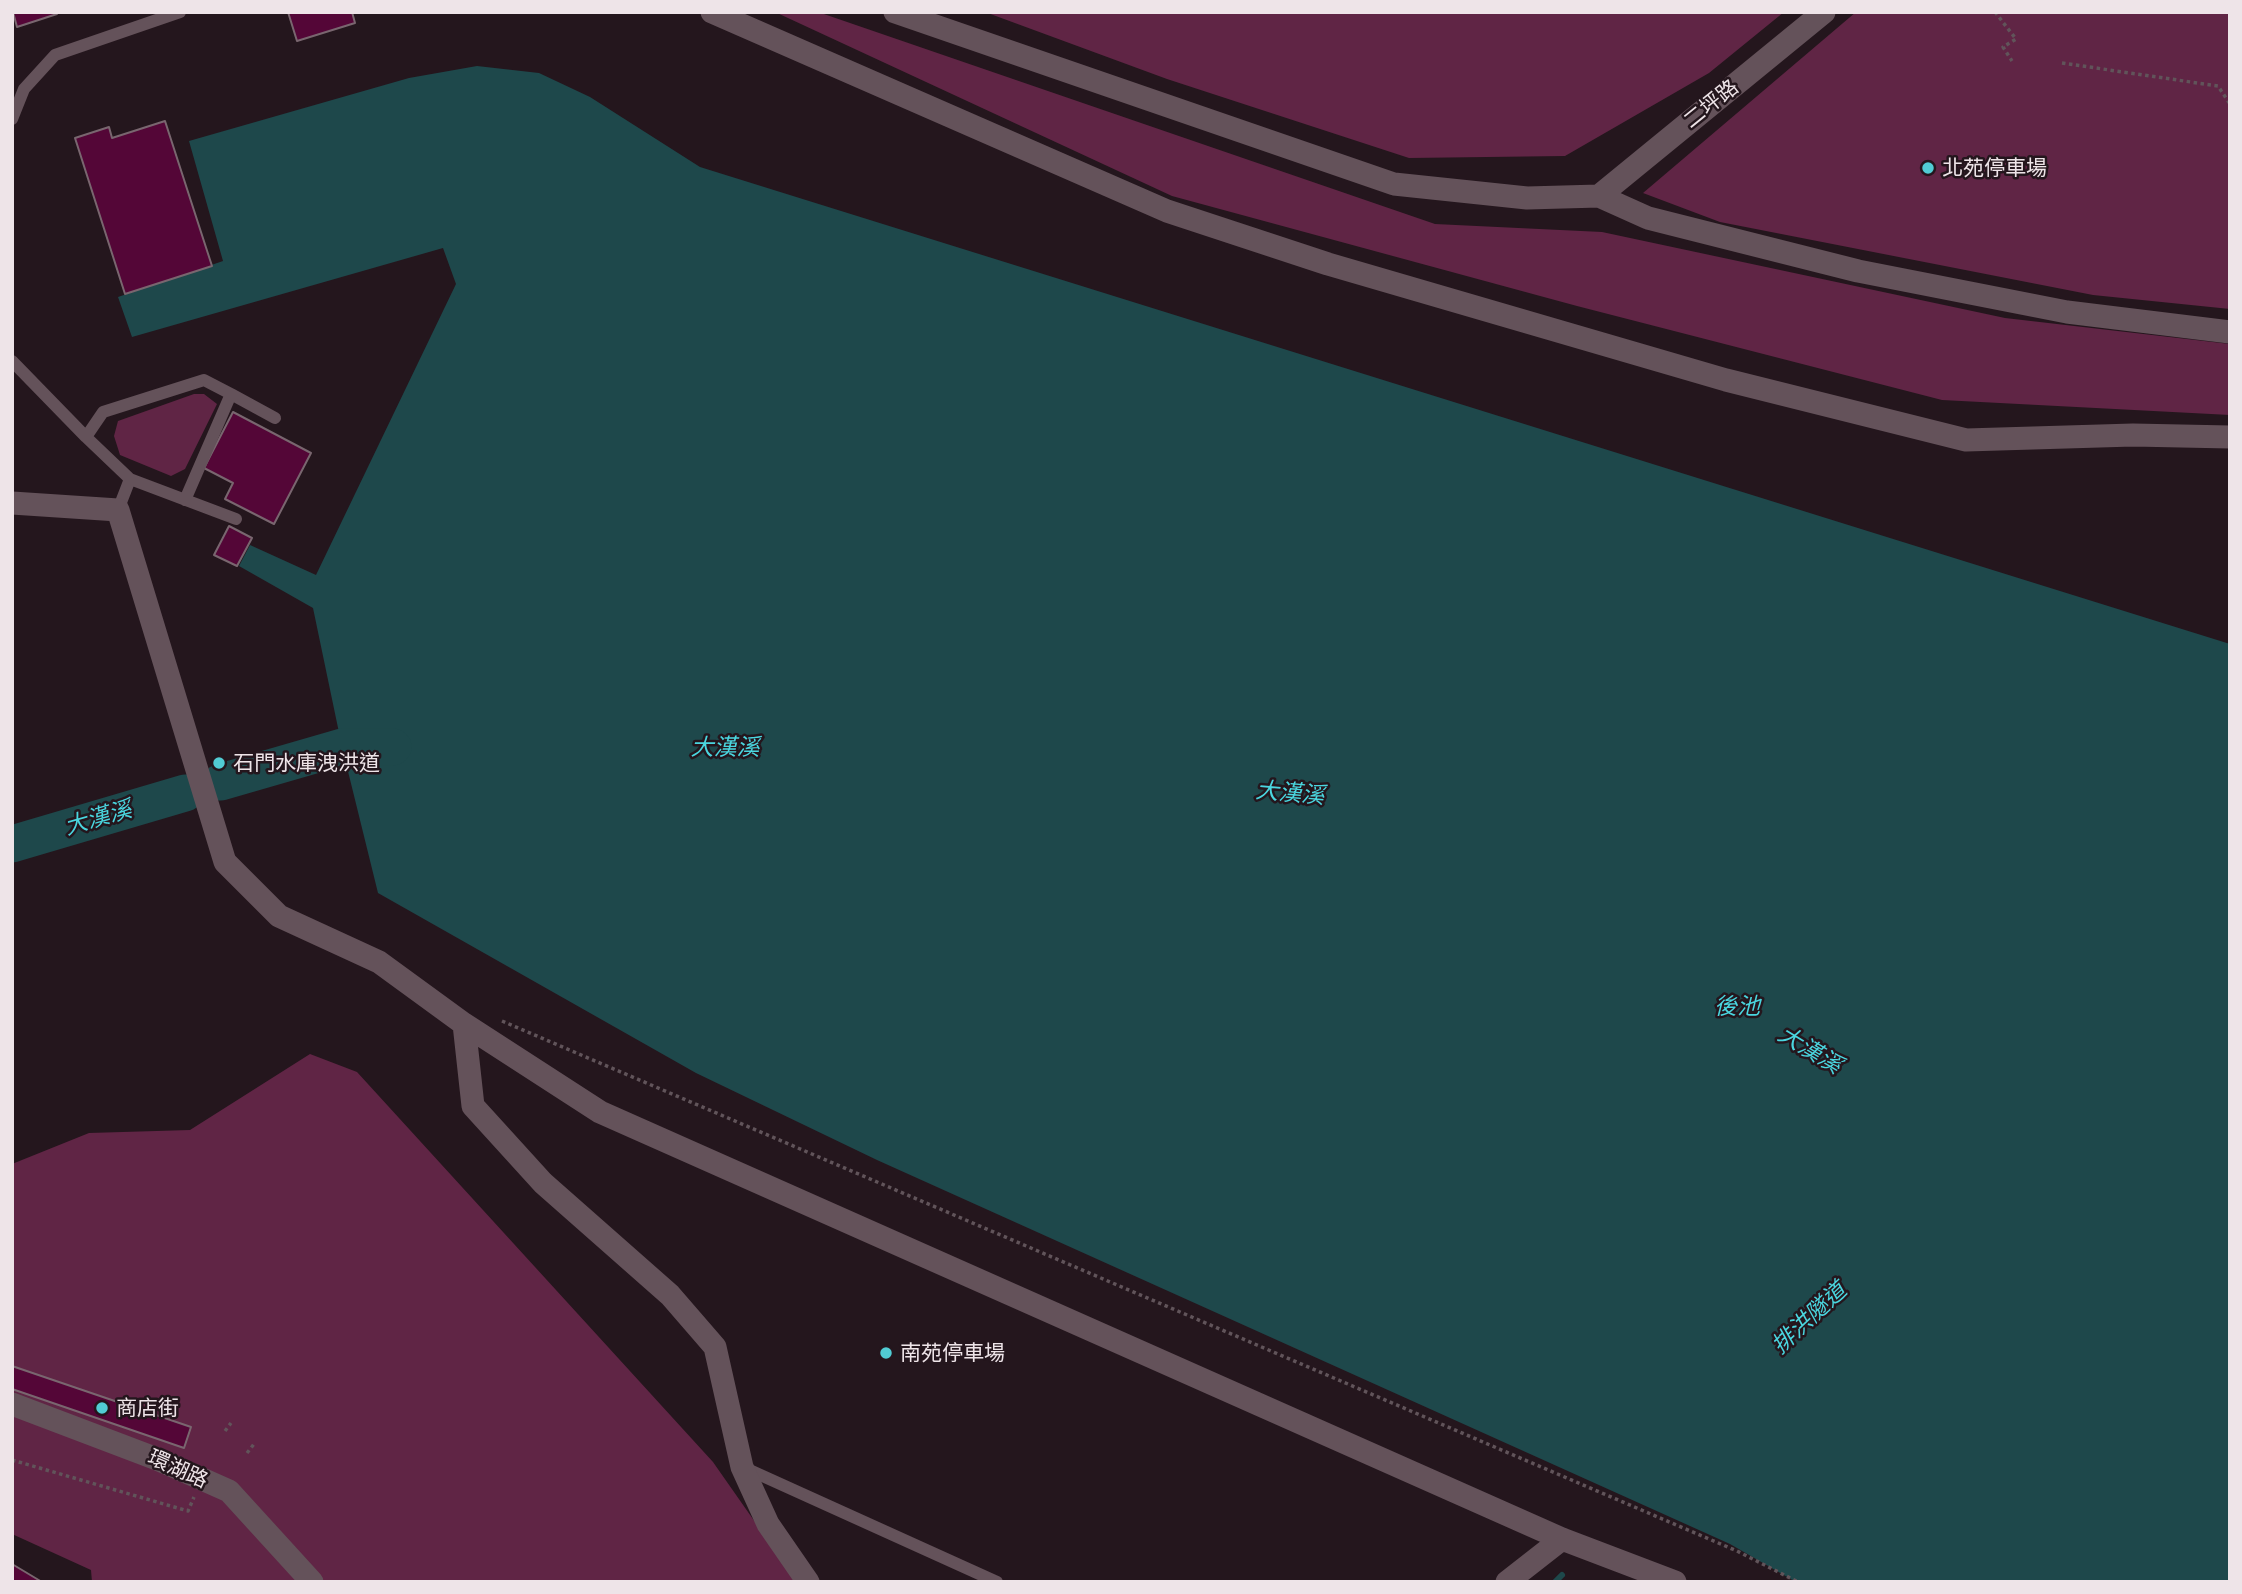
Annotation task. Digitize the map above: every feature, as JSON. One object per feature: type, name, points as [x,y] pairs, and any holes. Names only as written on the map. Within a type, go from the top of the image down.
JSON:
[{"type":"street","points":[[712,12],[1167,211],[1328,264],[1726,380],[1966,440],[2133,435],[2230,437]]},
{"type":"street","points":[[895,12],[1394,184],[1527,198],[1599,196],[1647,218],[1858,271],[2067,312],[2230,332]]},
{"type":"street","name":"二坪路","points":[[1599,196],[1824,12]]},
{"type":"street","points":[[12,503],[118,510],[225,862],[279,916],[379,962],[464,1024],[600,1112],[1562,1539],[1675,1582]]},
{"type":"street","points":[[464,1024],[472,1106],[543,1183],[670,1295],[715,1347],[742,1467],[768,1524],[808,1582]]},
{"type":"street","name":"環湖路","points":[[12,1404],[229,1491],[312,1582]]},
{"type":"street","points":[[1507,1582],[1562,1539]]},
{"type":"lane","points":[[12,119],[23,89],[55,55],[180,12]]},
{"type":"lane","points":[[12,361],[130,479],[236,519]]},
{"type":"lane","points":[[86,437],[103,412],[204,380],[275,418]]},
{"type":"lane","points":[[185,500],[231,394]]},
{"type":"lane","points":[[118,510],[130,479]]},
{"type":"lane","points":[[742,1467],[997,1582]]},
{"type":"path","points":[[1995,12],[2016,39],[2003,47],[2011,61]]},
{"type":"path","points":[[2062,63],[2217,86],[2230,104]]},
{"type":"path","points":[[496,1018],[1737,1551],[1798,1582]]},
{"type":"path","points":[[225,1431],[231,1423]]},
{"type":"path","points":[[247,1452],[254,1444]]},
{"type":"path","points":[[12,1460],[188,1511],[200,1478]]},
{"type":"shaded area","points":[[775,12],[818,12],[1435,224],[1602,232],[2005,318],[2230,344],[2230,415],[1942,400],[1577,306],[1172,196]]},
{"type":"shaded area","points":[[985,12],[1784,12],[1709,73],[1565,156],[1409,158],[1167,79]]},
{"type":"shaded area","points":[[1856,12],[2230,12],[2230,309],[2093,295],[1720,222],[1643,193]]},
{"type":"shaded area","points":[[194,394],[204,394],[217,404],[185,469],[171,476],[120,455],[114,436],[118,421]]},
{"type":"shaded area","points":[[310,1054],[357,1072],[713,1462],[797,1582],[92,1582],[91,1570],[12,1534],[12,1164],[89,1133],[190,1130]]},
{"type":"water","name":"後池","points":[[477,66],[539,73],[590,97],[700,167],[2230,644],[2230,1582],[1796,1582],[1730,1544],[877,1160],[696,1073],[378,893],[342,747],[313,608],[239,566],[250,545],[316,575],[456,284],[443,248],[132,337],[118,297],[223,261],[189,141],[409,78]]},
{"type":"building","points":[[13,12],[57,12],[57,14],[17,27]]},
{"type":"building","points":[[288,12],[352,12],[355,23],[297,41]]},
{"type":"building","points":[[165,121],[212,266],[125,294],[75,138],[109,127],[112,138]]},
{"type":"building","points":[[233,412],[311,453],[274,524],[225,499],[233,483],[204,468]]},
{"type":"building","points":[[229,526],[252,538],[237,566],[214,555]]},
{"type":"building","name":"商店街","points":[[12,1366],[191,1427],[184,1448],[12,1389]]},
{"type":"building","points":[[12,1564],[42,1582],[12,1582]]},
{"type":"waterway","name":"大漢溪","points":[[221,782],[342,747],[393,747]]},
{"type":"waterway","name":"大漢溪","points":[[12,844],[185,793]]},
{"type":"waterway","name":"排洪隧道","points":[[1555,1582],[1562,1575]]},
{"type":"place","name":"北苑停車場","points":[[1928,168]]},
{"type":"place","name":"石門水庫洩洪道","points":[[219,763]]},
{"type":"place","name":"南苑停車場","points":[[886,1353]]},
{"type":"place","name":"商店街","points":[[102,1408]]}]
